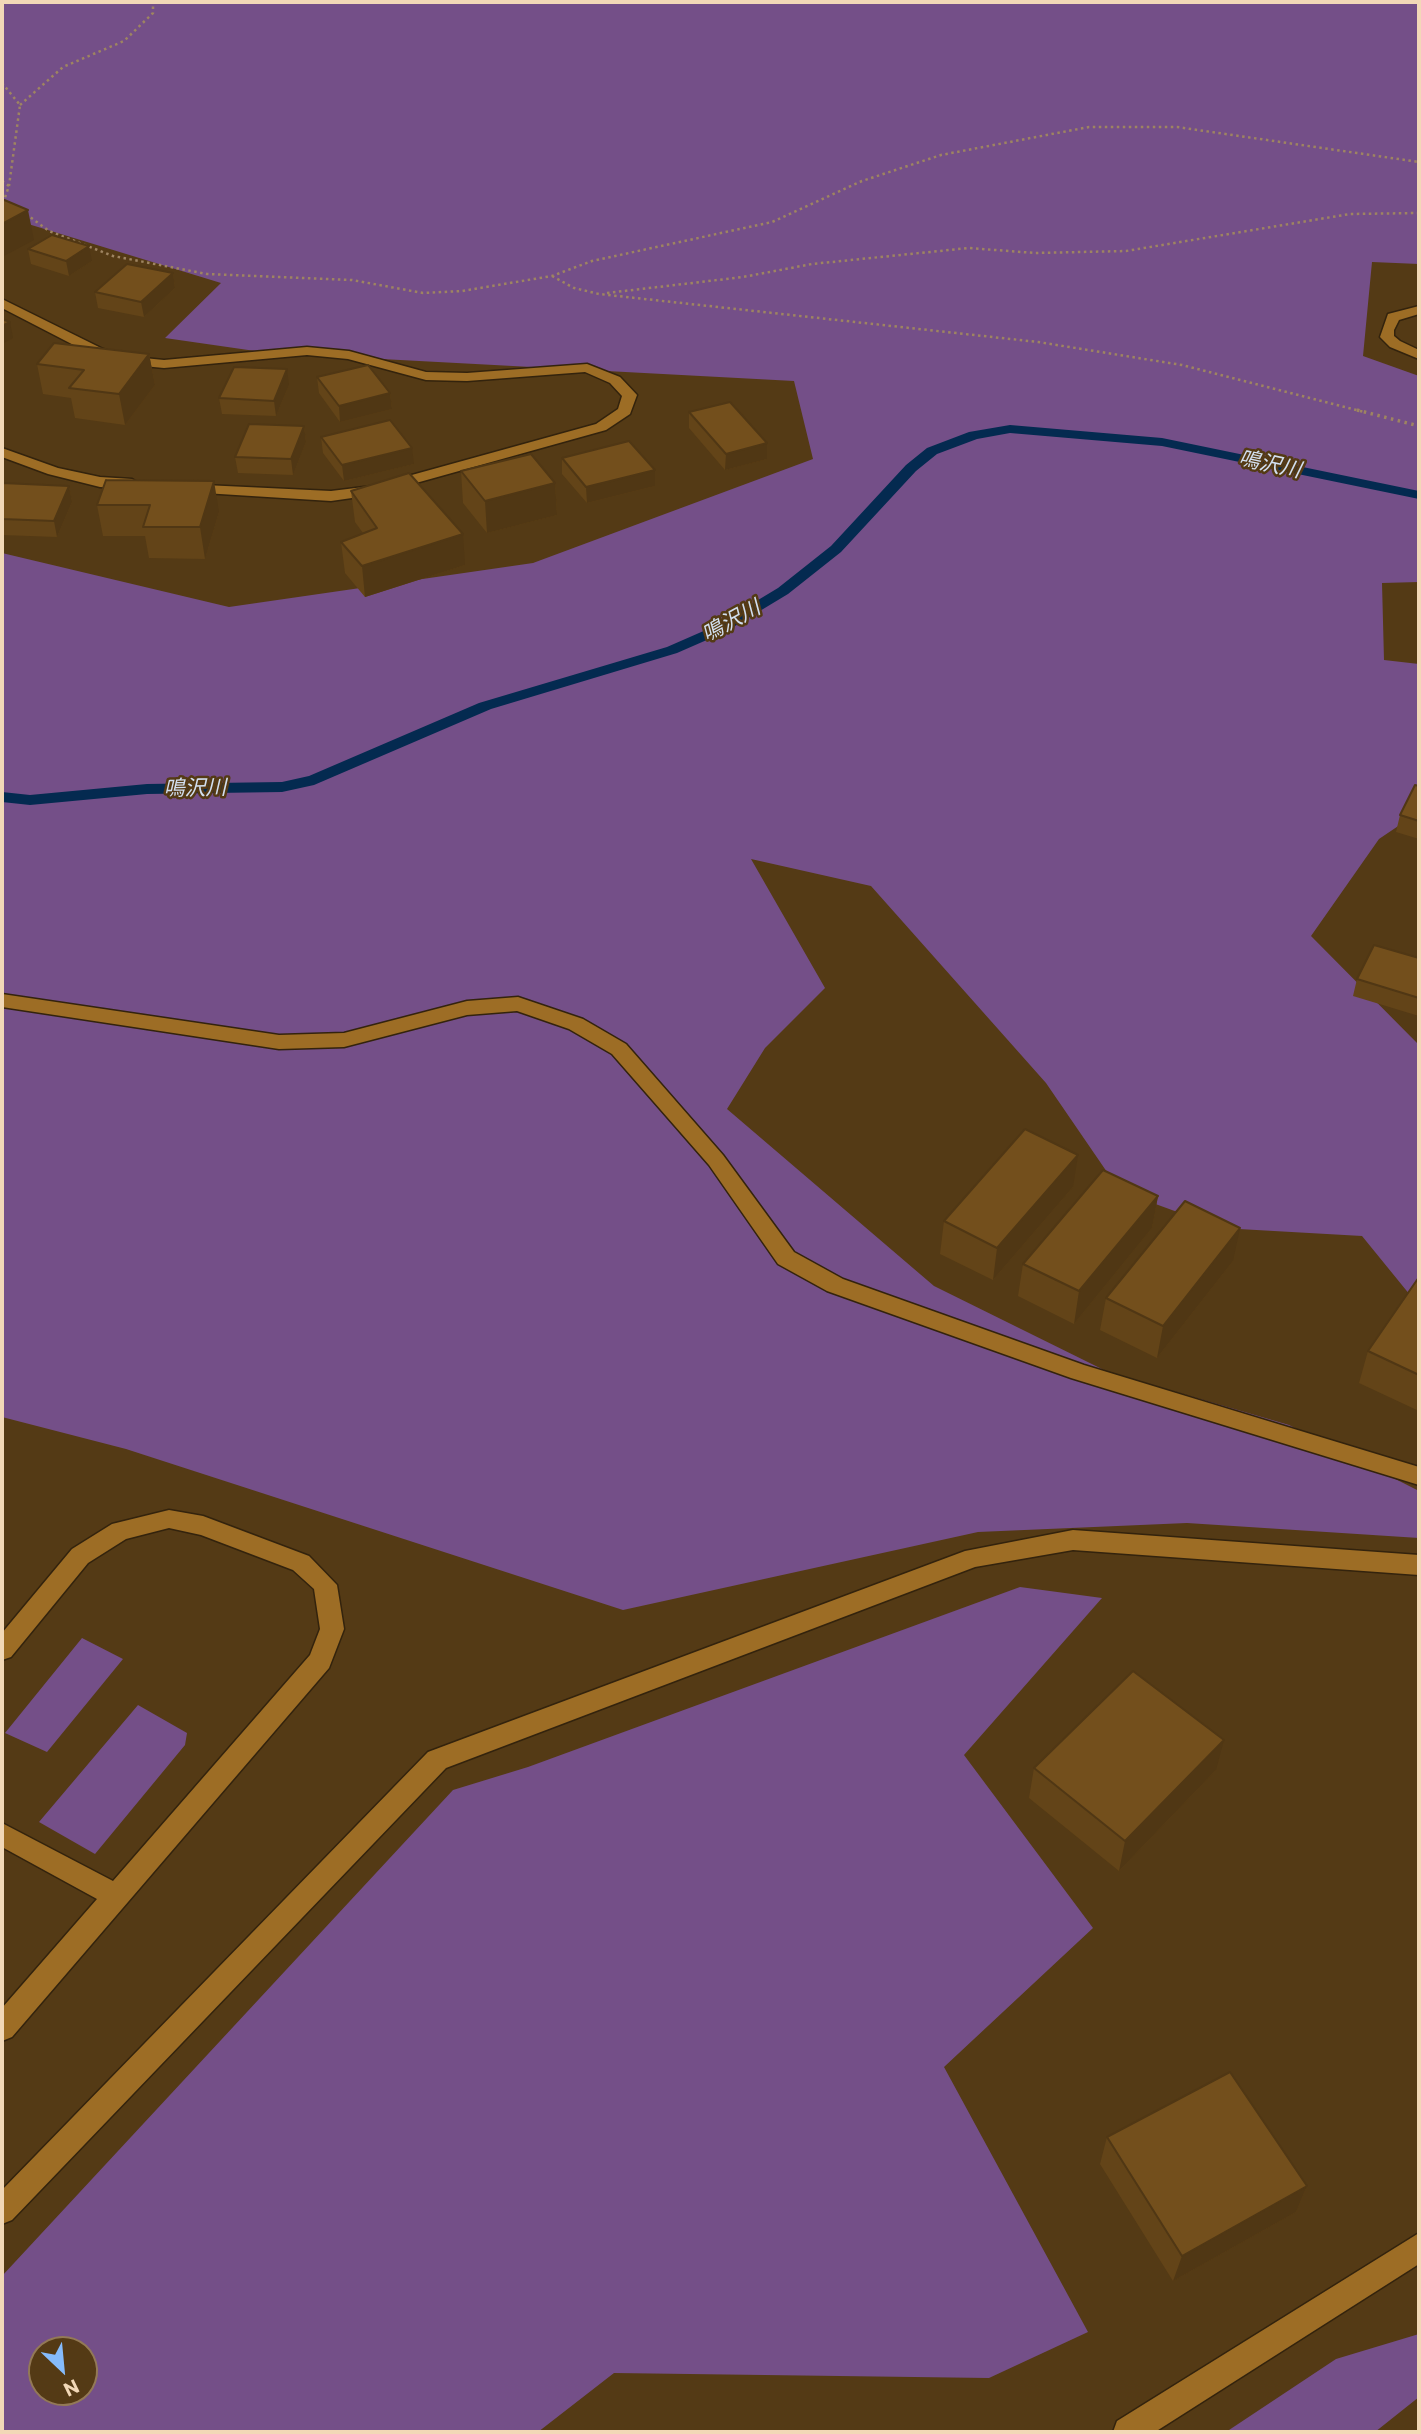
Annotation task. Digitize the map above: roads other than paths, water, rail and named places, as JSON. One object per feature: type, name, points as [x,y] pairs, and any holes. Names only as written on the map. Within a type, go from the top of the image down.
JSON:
[{"type":"street","points":[[2,303],[98,352],[122,360],[163,364],[307,351],[349,355],[426,376],[467,377],[587,368],[615,380],[630,395],[625,411],[601,427],[373,490],[331,496],[100,482],[53,471],[2,452]]},
{"type":"street","points":[[1419,310],[1393,317],[1387,337],[1395,344],[1419,355]]},
{"type":"street","points":[[2,1000],[279,1042],[344,1040],[480,1007],[517,1004],[564,1020],[619,1049],[716,1160],[786,1258],[835,1285],[1079,1372],[1419,1476]]},
{"type":"street","points":[[2,1650],[80,1556],[120,1531],[169,1519],[203,1525],[301,1563],[325,1585],[332,1629],[320,1661],[2,2028]]},
{"type":"street","points":[[2,2210],[437,1760],[973,1558],[1073,1540],[1419,1565]]},
{"type":"street","points":[[2,1835],[115,1895]]},
{"type":"street","points":[[1128,2432],[1419,2247]]},
{"type":"waterway","name":"鳴沢川","points":[[2,797],[30,800],[147,789],[282,787],[314,780],[485,706],[672,650],[720,629],[783,591],[836,549],[911,468],[932,451],[974,435],[1010,429],[1162,442],[1419,495]]}]
